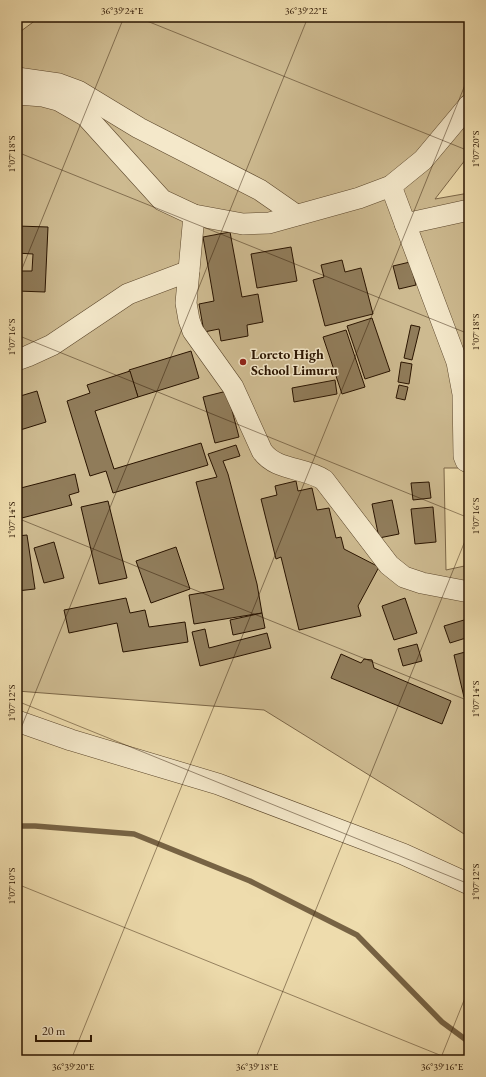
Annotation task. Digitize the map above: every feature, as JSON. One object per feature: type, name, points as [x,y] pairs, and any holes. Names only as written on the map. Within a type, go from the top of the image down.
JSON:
[{"type":"street","points":[[17,78],[59,84],[78,90],[139,128],[260,190],[296,215]]},
{"type":"street","points":[[17,94],[43,96],[73,107],[86,116],[162,200],[194,215],[243,224],[269,223],[359,198],[391,186],[423,160],[469,105]]},
{"type":"street","points":[[391,186],[457,362],[464,394],[464,456],[466,461],[469,462]]},
{"type":"street","points":[[405,224],[469,210]]},
{"type":"street","points":[[194,215],[186,303],[189,320],[193,331],[233,387],[262,451],[267,458],[274,463],[311,473],[324,480],[389,565],[404,577],[422,584],[469,592]]},
{"type":"street","points":[[17,360],[52,345],[128,294],[189,271]]},
{"type":"street","points":[[17,721],[71,740],[218,784],[403,854],[469,884]]},
{"type":"shaded area","name":"Loreto High School Limuru","points":[[40,17],[469,17],[469,155],[435,199],[469,193],[469,468],[444,468],[446,570],[469,565],[469,837],[264,710],[17,691],[17,34]]},
{"type":"building","points":[[17,226],[48,227],[45,292],[17,291],[17,271],[32,271],[33,254],[17,253]]},
{"type":"building","points":[[230,232],[242,297],[258,294],[263,322],[247,325],[248,336],[221,341],[219,329],[204,332],[199,304],[214,301],[203,237]]},
{"type":"building","points":[[291,247],[297,281],[257,288],[251,254]]},
{"type":"building","points":[[342,260],[345,272],[361,268],[373,314],[325,326],[313,280],[324,277],[321,265]]},
{"type":"building","points":[[410,262],[416,285],[399,289],[393,266]]},
{"type":"building","points":[[372,318],[390,371],[365,379],[347,326]]},
{"type":"building","points":[[411,325],[420,327],[412,360],[404,358]]},
{"type":"building","points":[[346,330],[365,387],[342,394],[323,337]]},
{"type":"building","points":[[191,351],[199,378],[138,397],[129,370]]},
{"type":"building","points":[[401,362],[412,364],[409,384],[398,382]]},
{"type":"building","points":[[130,371],[138,397],[95,411],[114,469],[201,443],[208,465],[113,493],[106,471],[90,476],[67,401],[90,393],[87,385]]},
{"type":"building","points":[[335,380],[337,394],[294,402],[292,388]]},
{"type":"building","points":[[399,385],[408,387],[405,400],[396,398]]},
{"type":"building","points":[[37,391],[46,422],[17,431],[17,397]]},
{"type":"building","points":[[227,391],[239,437],[215,443],[203,397]]},
{"type":"building","points":[[236,445],[240,456],[223,461],[228,474],[257,584],[262,613],[194,624],[189,595],[224,589],[196,482],[217,477],[208,454]]},
{"type":"building","points":[[75,474],[79,492],[69,495],[72,505],[18,519],[21,529],[17,530],[17,489]]},
{"type":"building","points":[[296,481],[298,491],[312,488],[317,510],[329,508],[336,538],[341,537],[344,549],[379,567],[358,606],[361,616],[299,630],[281,557],[276,559],[261,499],[277,495],[275,486]]},
{"type":"building","points":[[429,482],[431,498],[413,500],[411,483]]},
{"type":"building","points":[[392,500],[399,534],[379,538],[372,504]]},
{"type":"building","points":[[108,501],[127,578],[99,584],[81,507]]},
{"type":"building","points":[[433,507],[436,542],[415,544],[411,509]]},
{"type":"building","points":[[27,535],[35,589],[17,591],[17,536]]},
{"type":"building","points":[[54,542],[64,578],[44,583],[34,548]]},
{"type":"building","points":[[176,547],[190,589],[151,603],[136,561]]},
{"type":"building","points":[[126,598],[130,613],[145,610],[149,627],[185,622],[188,642],[123,652],[117,623],[69,633],[64,610]]},
{"type":"building","points":[[405,598],[417,633],[394,640],[382,606]]},
{"type":"building","points":[[262,613],[265,628],[233,635],[230,620]]},
{"type":"building","points":[[464,620],[469,637],[450,643],[444,626]]},
{"type":"building","points":[[205,629],[209,648],[267,633],[271,648],[200,666],[192,632]]},
{"type":"building","points":[[417,644],[422,661],[403,666],[398,649]]},
{"type":"building","points":[[469,651],[469,696],[464,697],[454,655]]},
{"type":"building","points":[[341,654],[361,663],[364,659],[372,660],[374,668],[451,701],[442,724],[331,678]]},
{"type":"waterway","points":[[17,826],[35,826],[134,834],[250,881],[357,935],[442,1022],[469,1042]]},
{"type":"place","name":"Loreto High School Limuru","points":[[243,362]]}]
